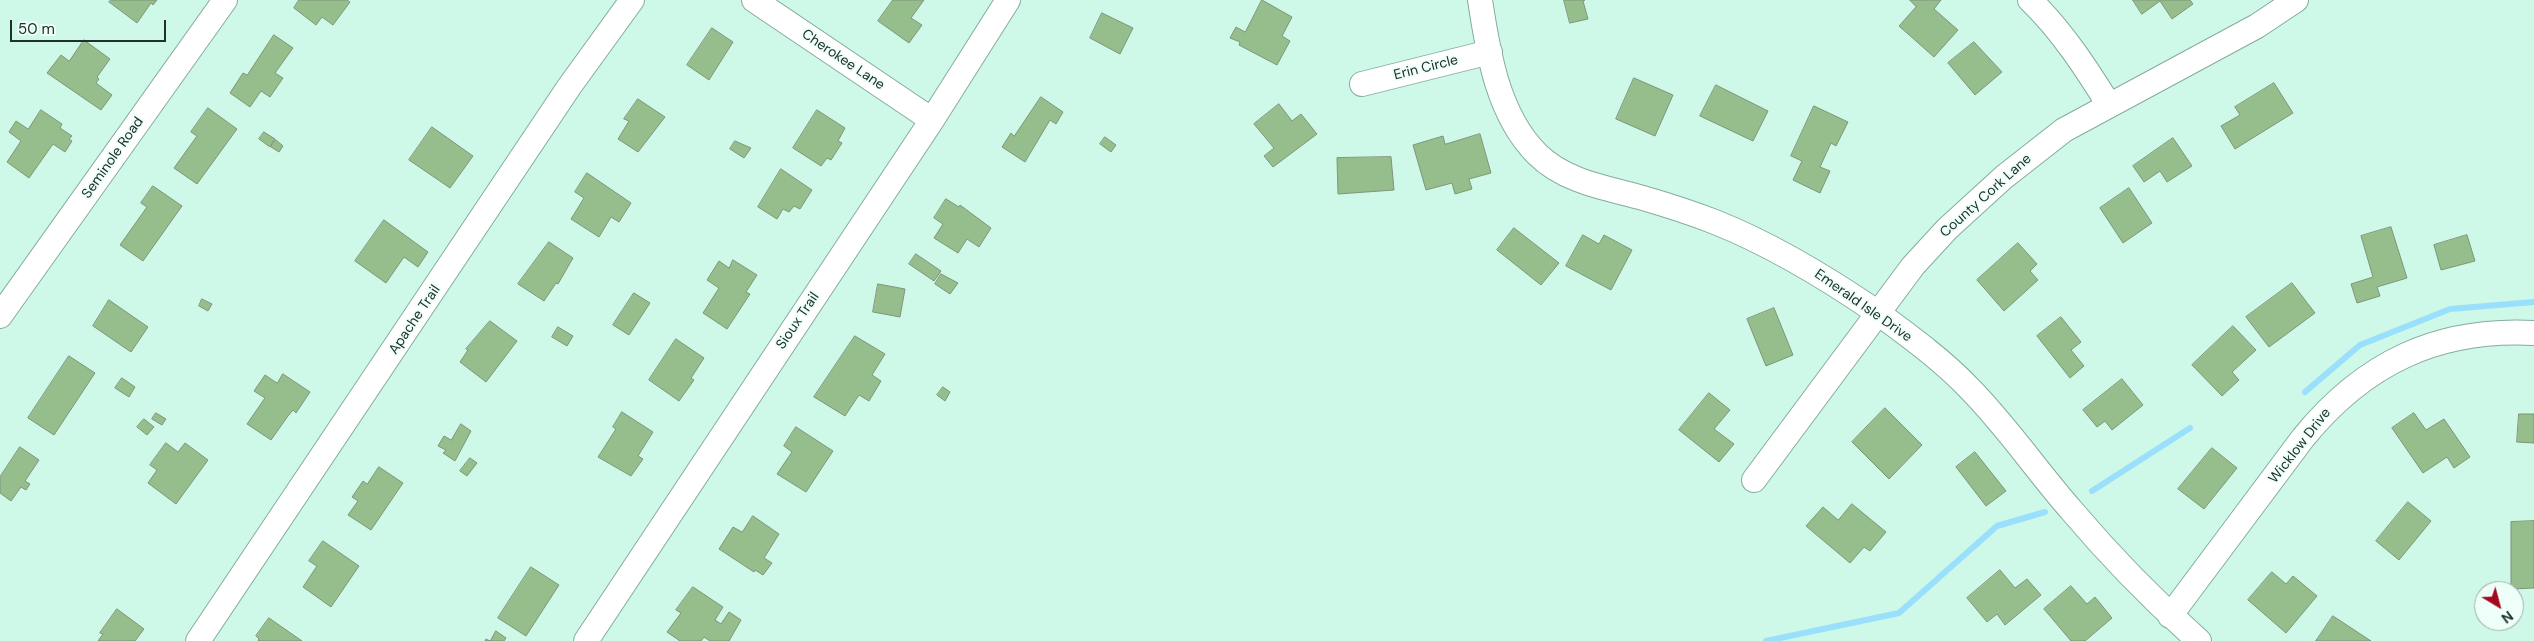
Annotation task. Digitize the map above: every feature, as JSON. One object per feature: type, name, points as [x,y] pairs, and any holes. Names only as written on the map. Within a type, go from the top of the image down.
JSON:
[{"type":"street","name":"Seminole Road","points":[[0,316],[225,0]]},
{"type":"street","name":"Apache Trail","points":[[198,641],[569,87],[632,0]]},
{"type":"street","name":"Cherokee Lane","points":[[754,0],[932,120]]},
{"type":"street","name":"Sioux Trail","points":[[586,641],[932,120],[1008,0]]},
{"type":"street","name":"Emerald Isle Drive","points":[[1480,0],[1490,52],[1511,118],[1526,142],[1553,167],[1577,180],[1650,200],[1713,221],[1754,238],[1813,271],[1878,313],[1932,354],[1968,386],[2001,423],[2072,511],[2170,616],[2199,641]]},
{"type":"street","points":[[2030,0],[2083,64],[2109,105]]},
{"type":"street","name":"County Cork Lane","points":[[1754,480],[1918,260],[1947,229],[2004,177],[2064,130],[2257,26],[2296,0]]},
{"type":"street","name":"Erin Circle","points":[[1362,84],[1490,52]]},
{"type":"street","name":"Wicklow Drive","points":[[2170,616],[2303,438],[2320,417],[2360,380],[2407,354],[2459,337],[2534,334]]},
{"type":"building","points":[[111,0],[157,0],[153,5],[151,3],[137,23],[109,2]]},
{"type":"building","points":[[299,0],[347,0],[350,2],[333,25],[322,17],[316,25],[294,8]]},
{"type":"building","points":[[893,0],[924,0],[911,18],[922,25],[909,43],[878,21]]},
{"type":"building","points":[[1262,0],[1292,17],[1282,36],[1290,41],[1277,65],[1239,45],[1240,42],[1230,38],[1236,27],[1245,32]]},
{"type":"building","points":[[1564,0],[1585,0],[1583,1],[1588,19],[1570,23]]},
{"type":"building","points":[[1910,0],[1941,0],[1934,9],[1958,30],[1934,57],[1899,26],[1916,7]]},
{"type":"building","points":[[2133,0],[2190,0],[2193,4],[2172,19],[2160,1],[2142,14]]},
{"type":"building","points":[[1102,13],[1133,28],[1120,54],[1090,38]]},
{"type":"building","points":[[712,28],[733,42],[709,80],[687,65]]},
{"type":"building","points":[[274,35],[293,48],[275,73],[283,78],[270,97],[261,91],[250,107],[230,93],[243,73],[247,75]]},
{"type":"building","points":[[84,40],[110,59],[97,77],[99,79],[96,83],[112,95],[101,110],[47,73],[61,55],[69,61]]},
{"type":"building","points":[[1974,42],[2002,72],[1975,95],[1948,63]]},
{"type":"building","points":[[1634,78],[1673,95],[1655,136],[1616,119]]},
{"type":"building","points":[[2274,83],[2293,113],[2235,149],[2221,126],[2240,115],[2235,107]]},
{"type":"building","points":[[1716,85],[1768,111],[1753,141],[1700,116]]},
{"type":"building","points":[[1041,97],[1063,112],[1056,124],[1050,120],[1025,162],[1002,147],[1011,133],[1014,136]]},
{"type":"building","points":[[638,99],[665,117],[638,152],[618,139],[629,121],[624,119]]},
{"type":"building","points":[[1279,104],[1292,121],[1301,114],[1317,134],[1273,167],[1264,156],[1274,148],[1254,124]]},
{"type":"building","points":[[1814,106],[1848,122],[1836,146],[1831,143],[1820,167],[1830,171],[1820,193],[1793,180],[1802,161],[1791,156]]},
{"type":"building","points":[[208,108],[237,129],[197,184],[174,168],[197,136],[191,132]]},
{"type":"building","points":[[41,110],[62,124],[60,128],[72,136],[69,139],[72,141],[65,152],[53,144],[29,178],[7,162],[21,141],[9,132],[16,121],[28,129]]},
{"type":"building","points":[[817,110],[845,128],[838,141],[842,143],[831,160],[827,158],[821,166],[793,148]]},
{"type":"building","points":[[432,127],[473,156],[450,188],[409,160]]},
{"type":"building","points":[[264,132],[275,139],[270,147],[259,139]]},
{"type":"building","points":[[1480,134],[1491,173],[1469,179],[1472,189],[1455,194],[1452,183],[1426,190],[1413,145],[1443,136],[1445,144]]},
{"type":"building","points":[[1105,137],[1116,145],[1111,152],[1100,144]]},
{"type":"building","points":[[2173,138],[2192,166],[2167,182],[2160,171],[2144,182],[2133,166]]},
{"type":"building","points":[[276,140],[283,146],[279,152],[271,147]]},
{"type":"building","points":[[735,141],[751,148],[744,158],[730,149]]},
{"type":"building","points":[[1391,157],[1394,190],[1338,194],[1337,158]]},
{"type":"building","points":[[781,169],[812,190],[800,209],[794,206],[789,212],[783,209],[777,219],[758,207]]},
{"type":"building","points":[[587,173],[631,203],[619,222],[611,217],[599,237],[571,219],[584,198],[575,192]]},
{"type":"building","points":[[153,186],[182,206],[143,261],[120,245],[147,207],[141,203]]},
{"type":"building","points":[[2129,188],[2152,223],[2123,243],[2100,208]]},
{"type":"building","points":[[946,199],[959,207],[960,205],[991,228],[979,247],[967,239],[958,253],[934,238],[943,224],[934,218]]},
{"type":"building","points":[[384,220],[428,252],[418,267],[404,257],[386,283],[355,261]]},
{"type":"building","points":[[2391,227],[2407,278],[2377,287],[2380,296],[2357,303],[2351,284],[2373,277],[2361,236]]},
{"type":"building","points":[[1514,228],[1559,263],[1541,285],[1497,250]]},
{"type":"building","points":[[1583,235],[1599,244],[1604,235],[1632,250],[1611,290],[1566,266]]},
{"type":"building","points":[[2467,235],[2475,261],[2441,270],[2434,245]]},
{"type":"building","points":[[549,242],[573,258],[558,284],[556,283],[544,301],[518,284]]},
{"type":"building","points":[[2018,243],[2037,264],[2030,271],[2038,280],[2004,311],[1977,280]]},
{"type":"building","points":[[916,254],[941,271],[934,281],[909,264]]},
{"type":"building","points":[[733,260],[757,275],[746,292],[750,294],[727,329],[703,313],[719,288],[707,280],[719,261],[729,268]]},
{"type":"building","points":[[941,274],[958,283],[950,294],[935,284]]},
{"type":"building","points":[[2292,283],[2315,313],[2269,347],[2246,317]]},
{"type":"building","points":[[878,284],[905,289],[900,317],[873,312]]},
{"type":"building","points":[[634,293],[650,303],[629,335],[613,325]]},
{"type":"building","points":[[202,299],[212,304],[208,311],[199,306]]},
{"type":"building","points":[[109,300],[148,327],[131,352],[93,326]]},
{"type":"building","points":[[1774,308],[1793,355],[1766,366],[1747,319]]},
{"type":"building","points":[[2061,317],[2081,342],[2071,350],[2084,366],[2070,378],[2037,336]]},
{"type":"building","points":[[490,321],[517,341],[486,382],[460,362],[468,350],[466,349]]},
{"type":"building","points":[[2233,326],[2256,350],[2232,372],[2239,380],[2222,396],[2192,365]]},
{"type":"building","points":[[558,327],[573,336],[567,346],[552,337]]},
{"type":"building","points":[[855,336],[885,354],[872,375],[881,381],[869,401],[859,395],[845,416],[814,397]]},
{"type":"building","points":[[676,339],[704,358],[691,378],[694,380],[679,401],[649,380]]},
{"type":"building","points":[[69,356],[95,373],[54,435],[28,418]]},
{"type":"building","points":[[283,374],[310,392],[296,413],[293,410],[271,440],[247,424],[265,398],[254,391],[265,375],[277,383]]},
{"type":"building","points":[[122,378],[135,387],[129,397],[115,388]]},
{"type":"building","points":[[2122,379],[2143,405],[2112,430],[2105,421],[2097,427],[2083,410]]},
{"type":"building","points":[[943,387],[950,392],[945,401],[937,395]]},
{"type":"building","points":[[1709,393],[1730,410],[1714,429],[1734,444],[1719,462],[1679,430]]},
{"type":"building","points":[[1885,408],[1922,445],[1889,479],[1852,442]]},
{"type":"building","points":[[622,412],[653,432],[638,456],[643,459],[631,476],[598,457],[616,429],[613,427]]},
{"type":"building","points":[[156,413],[166,419],[162,425],[152,419]]},
{"type":"building","points":[[2414,413],[2426,430],[2444,419],[2470,457],[2454,468],[2447,457],[2423,473],[2392,428]]},
{"type":"building","points":[[2519,414],[2534,414],[2534,443],[2517,442]]},
{"type":"building","points":[[144,419],[154,427],[147,435],[137,427]]},
{"type":"building","points":[[461,424],[471,431],[455,461],[443,453],[446,450],[438,446],[444,436],[451,440]]},
{"type":"building","points":[[796,427],[833,451],[806,492],[777,474],[792,452],[784,446]]},
{"type":"building","points":[[166,443],[178,452],[185,443],[208,460],[176,504],[148,483],[157,470],[150,465]]},
{"type":"building","points":[[20,447],[39,460],[25,481],[30,484],[26,490],[21,487],[11,501],[0,493],[0,477]]},
{"type":"building","points":[[2212,448],[2237,468],[2204,509],[2178,489]]},
{"type":"building","points":[[1975,452],[2006,491],[1986,506],[1956,467]]},
{"type":"building","points":[[470,458],[477,463],[467,476],[460,471]]},
{"type":"building","points":[[379,467],[403,483],[371,530],[348,515],[358,501],[352,497],[363,481],[367,484]]},
{"type":"building","points":[[2408,502],[2431,521],[2399,560],[2376,541]]},
{"type":"building","points":[[1852,504],[1886,532],[1870,551],[1864,547],[1850,563],[1806,526],[1823,507],[1838,520]]},
{"type":"building","points":[[753,516],[779,534],[764,558],[772,563],[763,575],[755,570],[754,572],[719,549],[733,527],[742,532]]},
{"type":"building","points":[[2534,521],[2534,588],[2524,588],[2524,581],[2511,581],[2511,522]]},
{"type":"building","points":[[323,541],[359,566],[331,607],[303,587],[317,566],[309,561]]},
{"type":"building","points":[[531,567],[559,585],[526,636],[498,618]]},
{"type":"building","points":[[2000,570],[2015,588],[2027,579],[2041,595],[2005,625],[1997,614],[1987,622],[1967,598]]},
{"type":"building","points":[[2272,572],[2286,584],[2293,576],[2317,596],[2286,633],[2248,600]]},
{"type":"building","points":[[2071,586],[2087,604],[2095,597],[2112,618],[2085,641],[2071,641],[2044,609]]},
{"type":"building","points":[[693,587],[723,607],[715,620],[721,624],[729,612],[741,620],[729,641],[710,641],[704,637],[701,641],[680,641],[667,632],[681,613],[676,610]]},
{"type":"building","points":[[117,609],[144,629],[135,641],[98,641],[103,634],[100,633]]},
{"type":"building","points":[[2333,616],[2371,641],[2316,641]]},
{"type":"building","points":[[269,618],[302,641],[258,641],[259,639],[256,636]]},
{"type":"building","points":[[496,631],[506,638],[504,641],[490,641]]},
{"type":"waterway","points":[[2305,392],[2360,345],[2450,309],[2534,302]]},
{"type":"waterway","points":[[2092,491],[2190,428]]},
{"type":"waterway","points":[[1766,641],[1899,613],[1997,526],[2045,512]]}]
